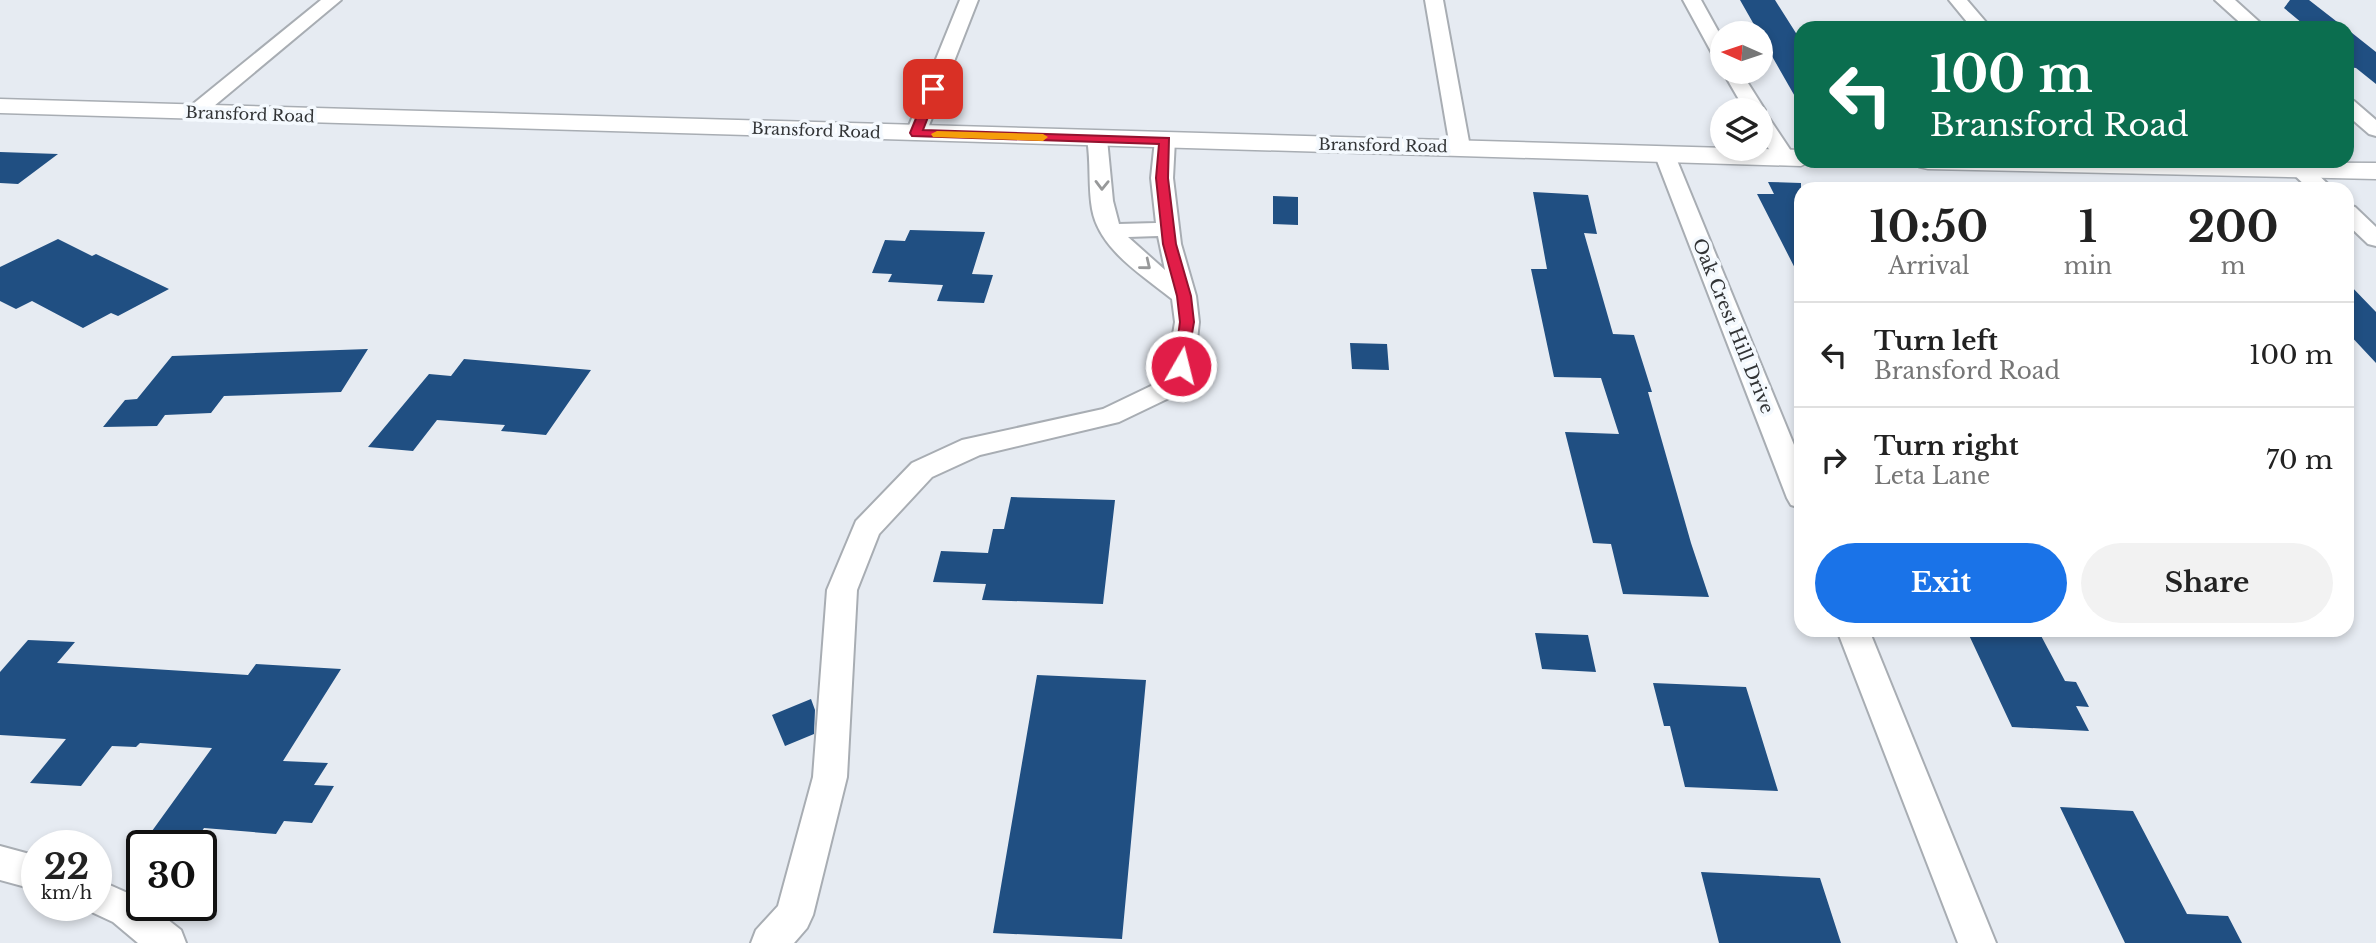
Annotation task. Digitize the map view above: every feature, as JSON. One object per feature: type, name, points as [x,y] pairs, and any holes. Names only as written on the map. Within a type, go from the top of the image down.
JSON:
[{"type":"street","points":[[195,112],[332,0]]},
{"type":"street","points":[[916,133],[969,0]]},
{"type":"street","points":[[1434,0],[1460,147]]},
{"type":"street","points":[[1692,0],[1710,33]]},
{"type":"street","points":[[1958,0],[1976,21]]},
{"type":"street","points":[[2224,0],[2249,21]]},
{"type":"street","name":"Bransford Road","points":[[0,106],[1792,157]]},
{"type":"street","points":[[2354,111],[2376,130]]},
{"type":"street","points":[[1773,134],[1792,157]]},
{"type":"street","points":[[1097,139],[1103,163],[1103,214],[1109,231],[1184,296]]},
{"type":"street","points":[[770,943],[794,915],[830,777],[842,590],[866,529],[922,470],[972,447],[1110,416],[1160,392],[1181,366],[1187,322],[1184,296],[1168,229],[1162,178],[1165,140]]},
{"type":"street","name":"Oak Crest Hill Drive","points":[[1664,153],[1794,480]]},
{"type":"street","points":[[2243,168],[2376,171]]},
{"type":"street","points":[[2300,170],[2314,182]]},
{"type":"street","points":[[2354,219],[2376,239]]},
{"type":"street","points":[[1109,231],[1168,229]]},
{"type":"street","points":[[1856,637],[1977,943]]},
{"type":"street","points":[[0,863],[21,869]]},
{"type":"street","points":[[112,904],[126,910],[167,943]]},
{"type":"building","points":[[1740,0],[1775,0],[1794,30],[1794,95],[1773,58],[1773,21],[1752,21]]},
{"type":"building","points":[[2290,0],[2309,0],[2336,21],[2300,21],[2284,8]]},
{"type":"building","points":[[2354,35],[2376,52],[2376,84],[2356,68]]},
{"type":"building","points":[[0,152],[58,154],[18,184],[0,183]]},
{"type":"building","points":[[1768,182],[1794,183],[1794,266],[1757,194],[1774,194]]},
{"type":"building","points":[[1533,192],[1588,195],[1597,234],[1584,233],[1613,334],[1634,335],[1652,392],[1648,392],[1691,543],[1709,597],[1623,594],[1611,544],[1593,543],[1565,432],[1619,434],[1601,378],[1554,377],[1531,269],[1547,269]]},
{"type":"building","points":[[1273,196],[1298,197],[1298,225],[1273,224]]},
{"type":"building","points":[[910,230],[985,232],[972,274],[993,275],[984,303],[937,301],[943,285],[888,282],[892,274],[872,273],[885,240],[905,241]]},
{"type":"building","points":[[58,239],[169,289],[118,316],[111,313],[83,328],[32,301],[16,309],[0,301],[0,267]]},
{"type":"building","points":[[2354,289],[2376,312],[2376,363],[2354,339]]},
{"type":"building","points":[[1350,343],[1387,344],[1389,370],[1352,369]]},
{"type":"building","points":[[368,349],[341,392],[224,396],[211,413],[165,415],[157,426],[103,427],[125,400],[137,399],[172,356]]},
{"type":"building","points":[[464,359],[591,370],[546,435],[501,431],[505,425],[437,420],[413,451],[368,447],[429,374],[451,376]]},
{"type":"building","points":[[1011,497],[1115,500],[1103,604],[982,600],[986,584],[933,582],[941,551],[988,553],[993,529],[1004,529]]},
{"type":"building","points":[[1535,633],[1588,635],[1596,672],[1542,669]]},
{"type":"building","points":[[1970,637],[2042,637],[2065,681],[2076,682],[2089,707],[2076,706],[2089,731],[2012,727]]},
{"type":"building","points":[[28,640],[75,642],[57,663],[248,675],[256,664],[341,669],[283,761],[328,763],[314,785],[334,786],[312,823],[284,821],[276,834],[204,828],[153,830],[212,748],[140,743],[136,747],[112,746],[81,786],[30,783],[66,739],[0,735],[0,672]]},
{"type":"building","points":[[1037,675],[1146,680],[1122,939],[993,933]]},
{"type":"building","points":[[1653,683],[1746,687],[1778,791],[1685,787],[1670,726],[1664,726]]},
{"type":"building","points":[[811,699],[815,710],[814,734],[785,746],[772,715]]},
{"type":"building","points":[[2060,807],[2133,811],[2187,914],[2228,916],[2242,943],[2125,943]]},
{"type":"building","points":[[1701,872],[1820,878],[1841,943],[1719,943]]},
{"type":"slow traffic","points":[[937,134],[1043,137]]},
{"type":"route","points":[[933,89],[916,133],[1165,140],[1162,178],[1170,244],[1184,296],[1187,322],[1181,366]]}]
